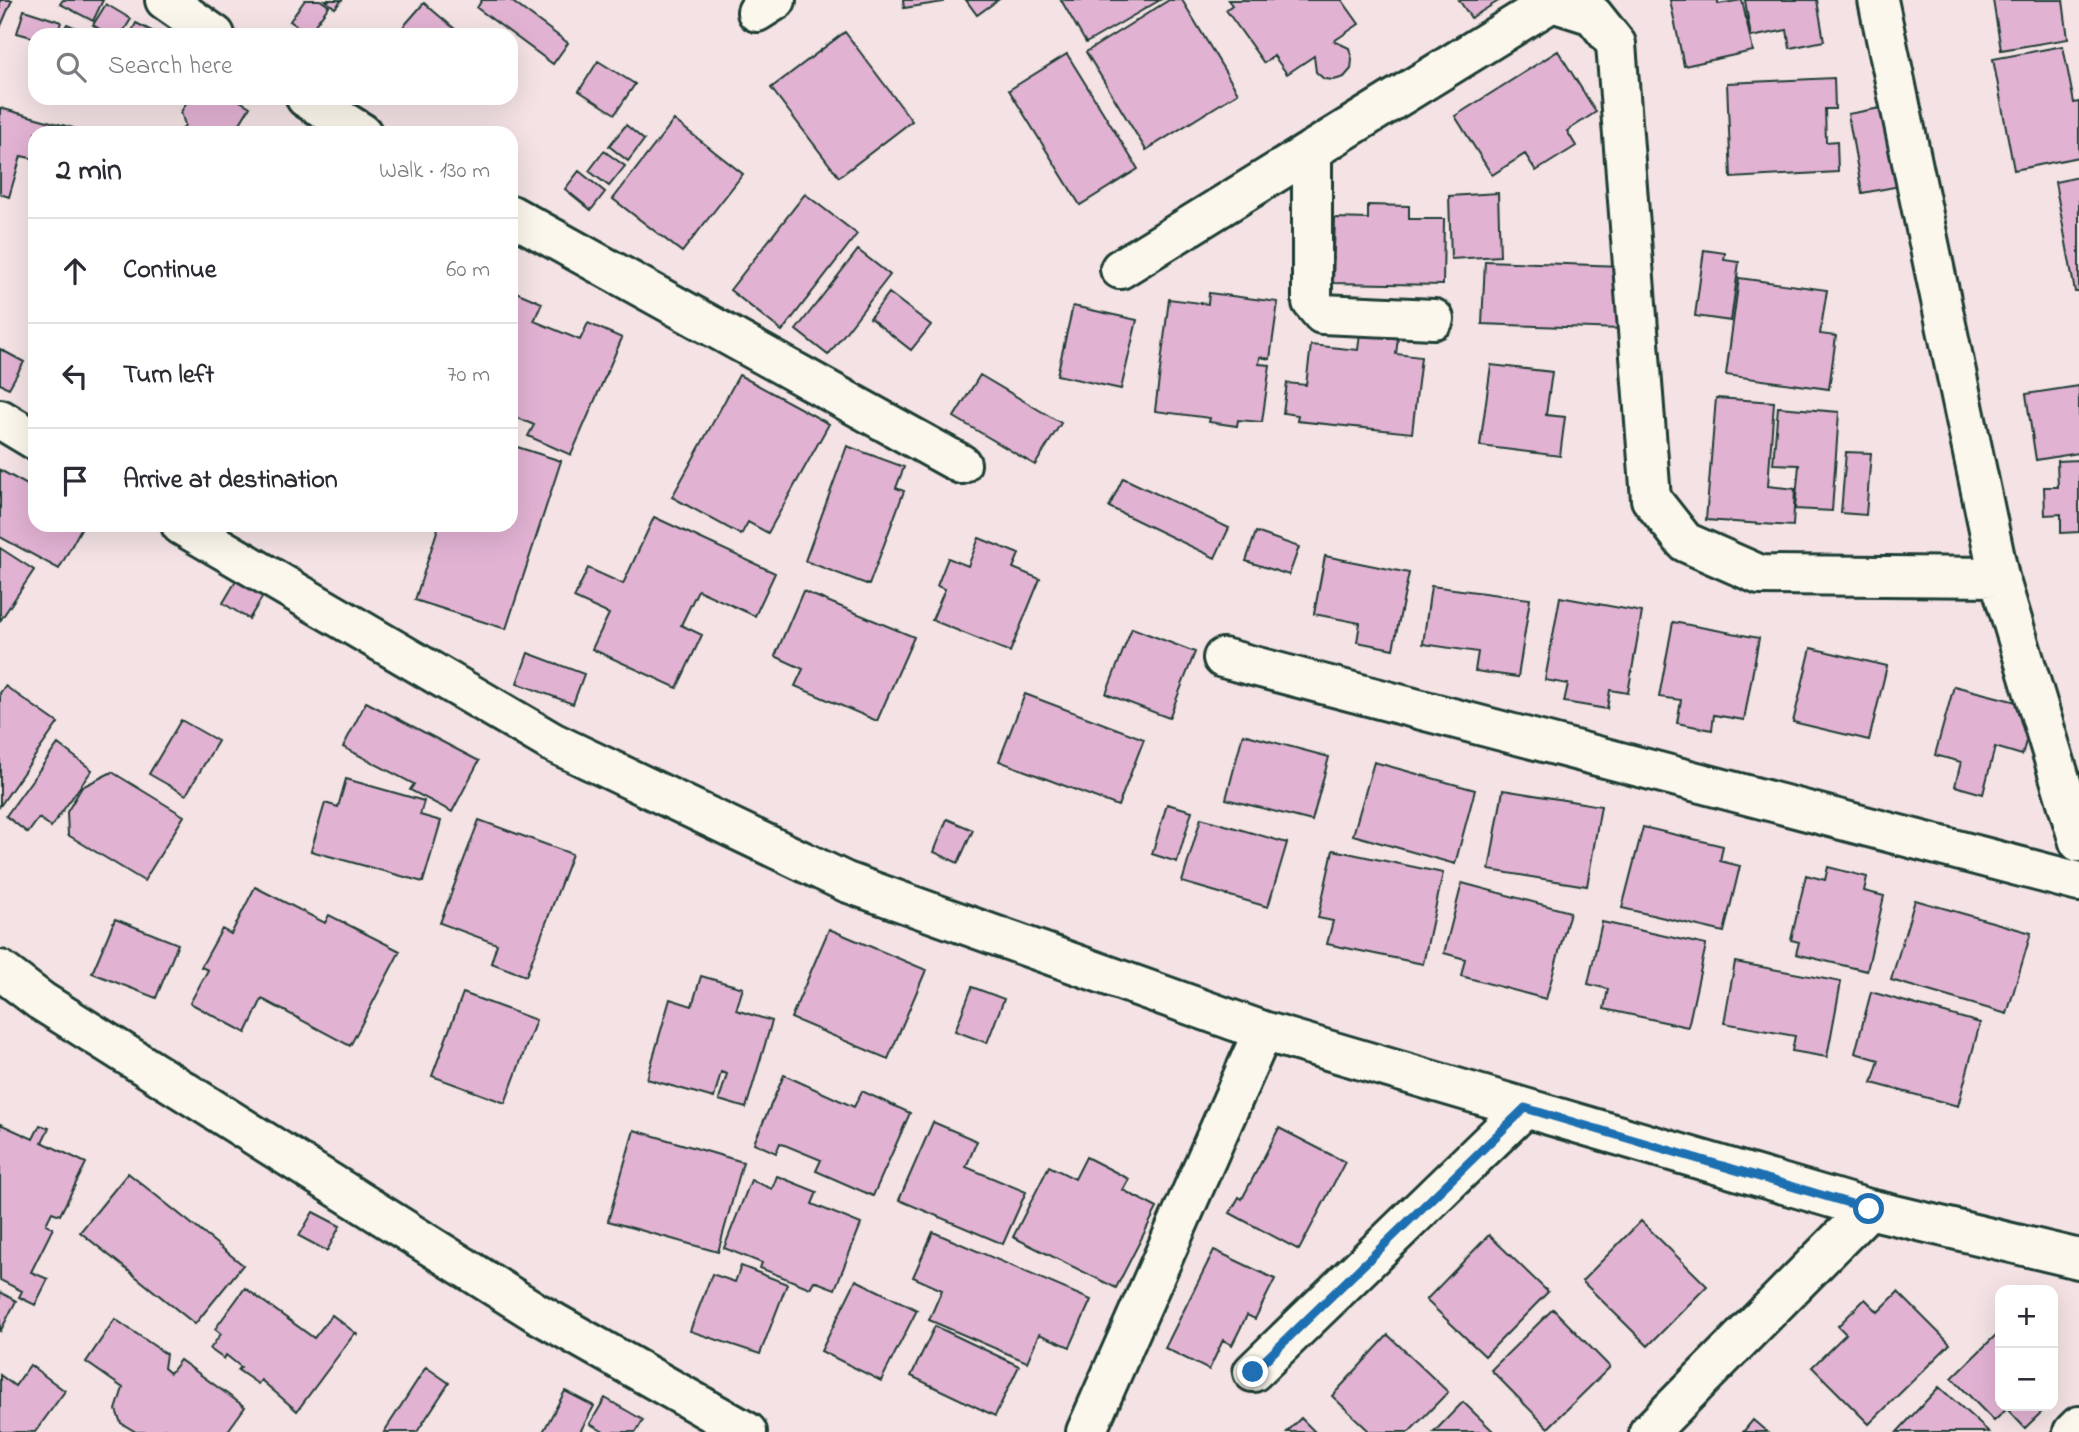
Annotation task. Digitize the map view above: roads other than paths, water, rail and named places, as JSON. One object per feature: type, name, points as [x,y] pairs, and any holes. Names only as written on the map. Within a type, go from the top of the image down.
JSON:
[{"type":"street","points":[[164,0],[205,28]]},
{"type":"street","points":[[1878,0],[1999,577],[2079,842]]},
{"type":"street","points":[[1120,269],[1552,2],[1593,15],[1616,44],[1651,499],[1685,542],[1760,575],[1999,577]]},
{"type":"street","points":[[317,105],[351,126]]},
{"type":"street","points":[[1312,150],[1311,302],[1314,308],[1322,314],[1434,319]]},
{"type":"street","points":[[518,219],[961,464]]},
{"type":"street","points":[[0,419],[28,436]]},
{"type":"street","points":[[193,532],[552,742],[846,882],[1263,1031],[1869,1209],[2079,1259]]},
{"type":"street","points":[[1223,657],[2079,882]]},
{"type":"street","points":[[0,970],[41,1001],[537,1314],[747,1432]]},
{"type":"street","points":[[1086,1432],[1263,1031]]},
{"type":"street","points":[[1253,1372],[1525,1108]]},
{"type":"street","points":[[1649,1432],[1869,1209]]},
{"type":"street","points":[[2073,1432],[2079,1426]]}]
